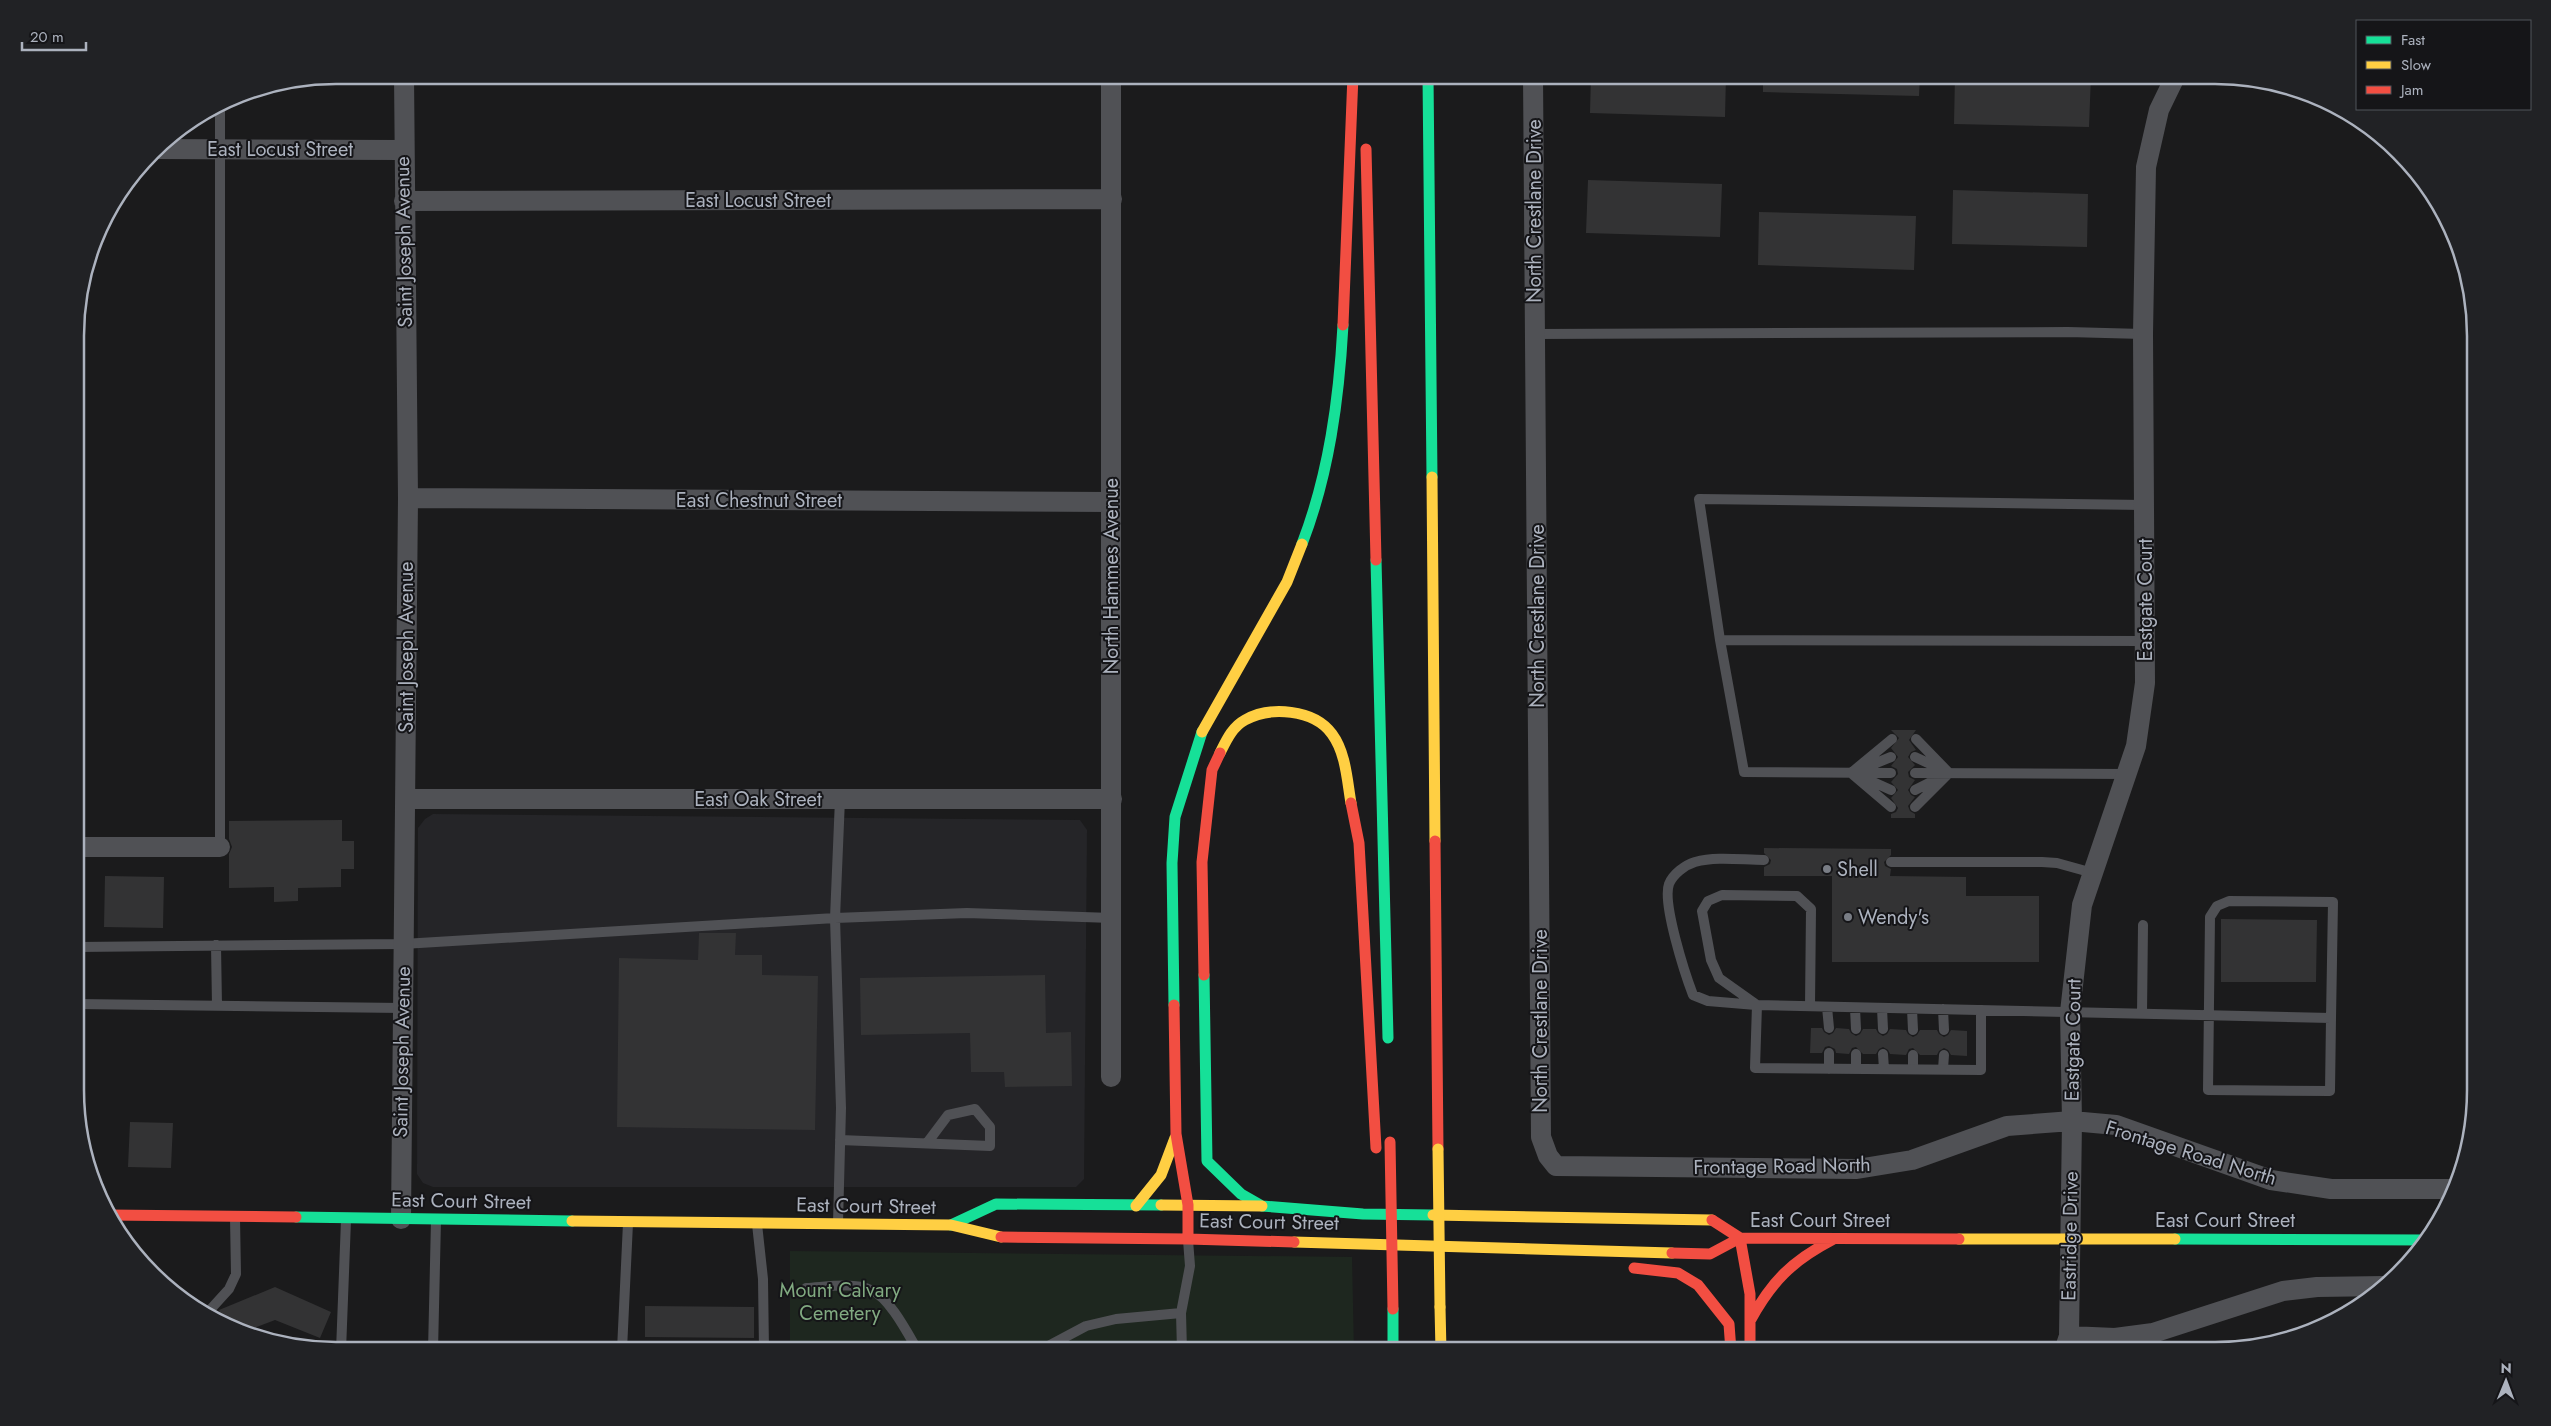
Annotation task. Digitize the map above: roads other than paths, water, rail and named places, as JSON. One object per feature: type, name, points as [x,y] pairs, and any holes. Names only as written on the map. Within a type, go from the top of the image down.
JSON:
[{"type":"main road","points":[[1188,1239],[1188,1205],[1176,1134],[1172,863],[1175,817],[1203,729],[1287,582],[1317,505],[1340,386],[1353,84]]},
{"type":"main road","points":[[1428,84],[1441,1342]]},
{"type":"main road","points":[[1366,135],[1388,1052]]},
{"type":"main road","points":[[1262,1206],[1241,1194],[1205,1166],[1202,862],[1212,770],[1228,736],[1243,721],[1263,712],[1302,714],[1320,722],[1332,734],[1342,753],[1359,843],[1377,1157],[1392,1272]]},
{"type":"main road","points":[[1136,1206],[1159,1182],[1167,1167],[1176,1134]]},
{"type":"main road","points":[[1390,1137],[1393,1342]]},
{"type":"main road","points":[[1188,1205],[1196,1188]]},
{"type":"main road","points":[[951,1225],[996,1204],[1262,1206],[1363,1214],[1712,1219],[1740,1238],[1750,1294],[1750,1342]]},
{"type":"main road","name":"East Court Street","points":[[117,1215],[951,1225],[998,1237],[1188,1239],[1710,1254],[1740,1238],[2418,1240]]},
{"type":"main road","points":[[1734,1267],[1740,1238]]},
{"type":"main road","points":[[1750,1321],[1760,1302],[1782,1271],[1805,1253],[1836,1238]]},
{"type":"main road","points":[[1530,1248],[1550,1260]]},
{"type":"main road","points":[[1621,1267],[1658,1269],[1678,1273],[1698,1285],[1729,1324]]},
{"type":"main road","points":[[1728,1305],[1730,1342]]},
{"type":"street","name":"Saint Joseph Avenue","points":[[400,1219],[408,498],[404,84]]},
{"type":"street","name":"North Hammes Avenue","points":[[1111,84],[1111,1077]]},
{"type":"street","name":"North Crestlane Drive","points":[[1533,84],[1541,1138],[1548,1156]]},
{"type":"street","name":"Eastgate Court","points":[[2072,1121],[2070,1012],[2082,905],[2136,746],[2145,683],[2143,334],[2146,167],[2159,110],[2172,84]]},
{"type":"street","name":"East Locust Street","points":[[166,149],[404,150]]},
{"type":"street","name":"East Locust Street","points":[[404,201],[1112,199]]},
{"type":"street","name":"East Chestnut Street","points":[[408,498],[1110,502]]},
{"type":"street","name":"East Oak Street","points":[[405,799],[1112,799]]},
{"type":"street","points":[[84,847],[220,847]]},
{"type":"street","name":"Frontage Road North","points":[[1548,1156],[1556,1166],[1857,1169],[1912,1160],[2007,1126],[2072,1121],[2116,1125],[2271,1180],[2331,1189],[2447,1189]]},
{"type":"street","name":"Eastridge Drive","points":[[2067,1342],[2072,1121]]},
{"type":"street","points":[[2077,1342],[2153,1332],[2283,1292],[2316,1288],[2374,1286]]},
{"type":"lane","points":[[220,112],[220,847]]},
{"type":"lane","points":[[1535,334],[2068,332],[2143,334]]},
{"type":"lane","points":[[1891,773],[1744,772],[1720,640],[1699,498],[2145,505]]},
{"type":"lane","points":[[1720,640],[2145,641]]},
{"type":"lane","points":[[1852,773],[1892,739]]},
{"type":"lane","points":[[1916,739],[1949,773]]},
{"type":"lane","points":[[1852,773],[1891,757]]},
{"type":"lane","points":[[1916,757],[1949,773]]},
{"type":"lane","points":[[1852,773],[1891,790]]},
{"type":"lane","points":[[1852,773],[1891,806]]},
{"type":"lane","points":[[1916,773],[2127,774]]},
{"type":"lane","points":[[1915,790],[1949,773]]},
{"type":"lane","points":[[1915,807],[1949,773]]},
{"type":"lane","points":[[838,1224],[840,1140],[834,918],[840,799]]},
{"type":"lane","points":[[1764,860],[1694,862],[1678,871],[1669,884],[1668,902],[1684,970],[1693,995],[1708,1002],[1756,1006],[2331,1018]]},
{"type":"lane","points":[[1891,862],[2042,862],[2056,863],[2093,873]]},
{"type":"lane","points":[[1756,1006],[1719,978],[1711,960],[1702,912],[1708,901],[1722,894],[1797,896],[1811,909],[1810,1006]]},
{"type":"lane","points":[[2229,900],[2333,902],[2331,1018],[2330,1091],[2208,1090],[2210,917],[2217,906],[2229,900]]},
{"type":"lane","points":[[84,947],[404,944],[834,918],[967,914],[1112,918]]},
{"type":"lane","points":[[2142,1014],[2143,925]]},
{"type":"lane","points":[[216,946],[217,1006]]},
{"type":"lane","points":[[84,1004],[403,1008]]},
{"type":"lane","points":[[1756,1006],[1755,1068],[1982,1070],[1981,1010]]},
{"type":"lane","points":[[1827,1007],[1829,1028]]},
{"type":"lane","points":[[1855,1008],[1856,1029]]},
{"type":"lane","points":[[1882,1008],[1883,1029]]},
{"type":"lane","points":[[1912,1008],[1913,1030]]},
{"type":"lane","points":[[1943,1010],[1944,1030]]},
{"type":"lane","points":[[1829,1053],[1829,1069]]},
{"type":"lane","points":[[1856,1054],[1856,1069]]},
{"type":"lane","points":[[1883,1054],[1884,1069]]},
{"type":"lane","points":[[1913,1055],[1913,1069]]},
{"type":"lane","points":[[1943,1069],[1944,1055]]},
{"type":"lane","points":[[840,1140],[990,1146],[990,1127],[975,1109],[948,1116],[927,1143]]},
{"type":"lane","points":[[211,1309],[229,1289],[236,1274],[235,1217]]},
{"type":"lane","points":[[341,1342],[346,1218]]},
{"type":"lane","points":[[433,1342],[436,1219]]},
{"type":"lane","points":[[622,1342],[628,1222]]},
{"type":"lane","points":[[757,1223],[763,1279],[764,1342]]},
{"type":"lane","points":[[1182,1342],[1181,1313],[1190,1266],[1188,1239]]},
{"type":"lane","points":[[806,1288],[854,1287],[872,1290],[886,1301],[912,1342]]},
{"type":"lane","points":[[1056,1342],[1086,1326],[1116,1319],[1181,1313]]},
{"type":"place","name":"Shell","points":[[1827,869]]},
{"type":"place","name":"Wendy's","points":[[1848,917]]},
{"type":"park label","name":"Mount Calvary Cemetery","points":[[840,1302]]}]
